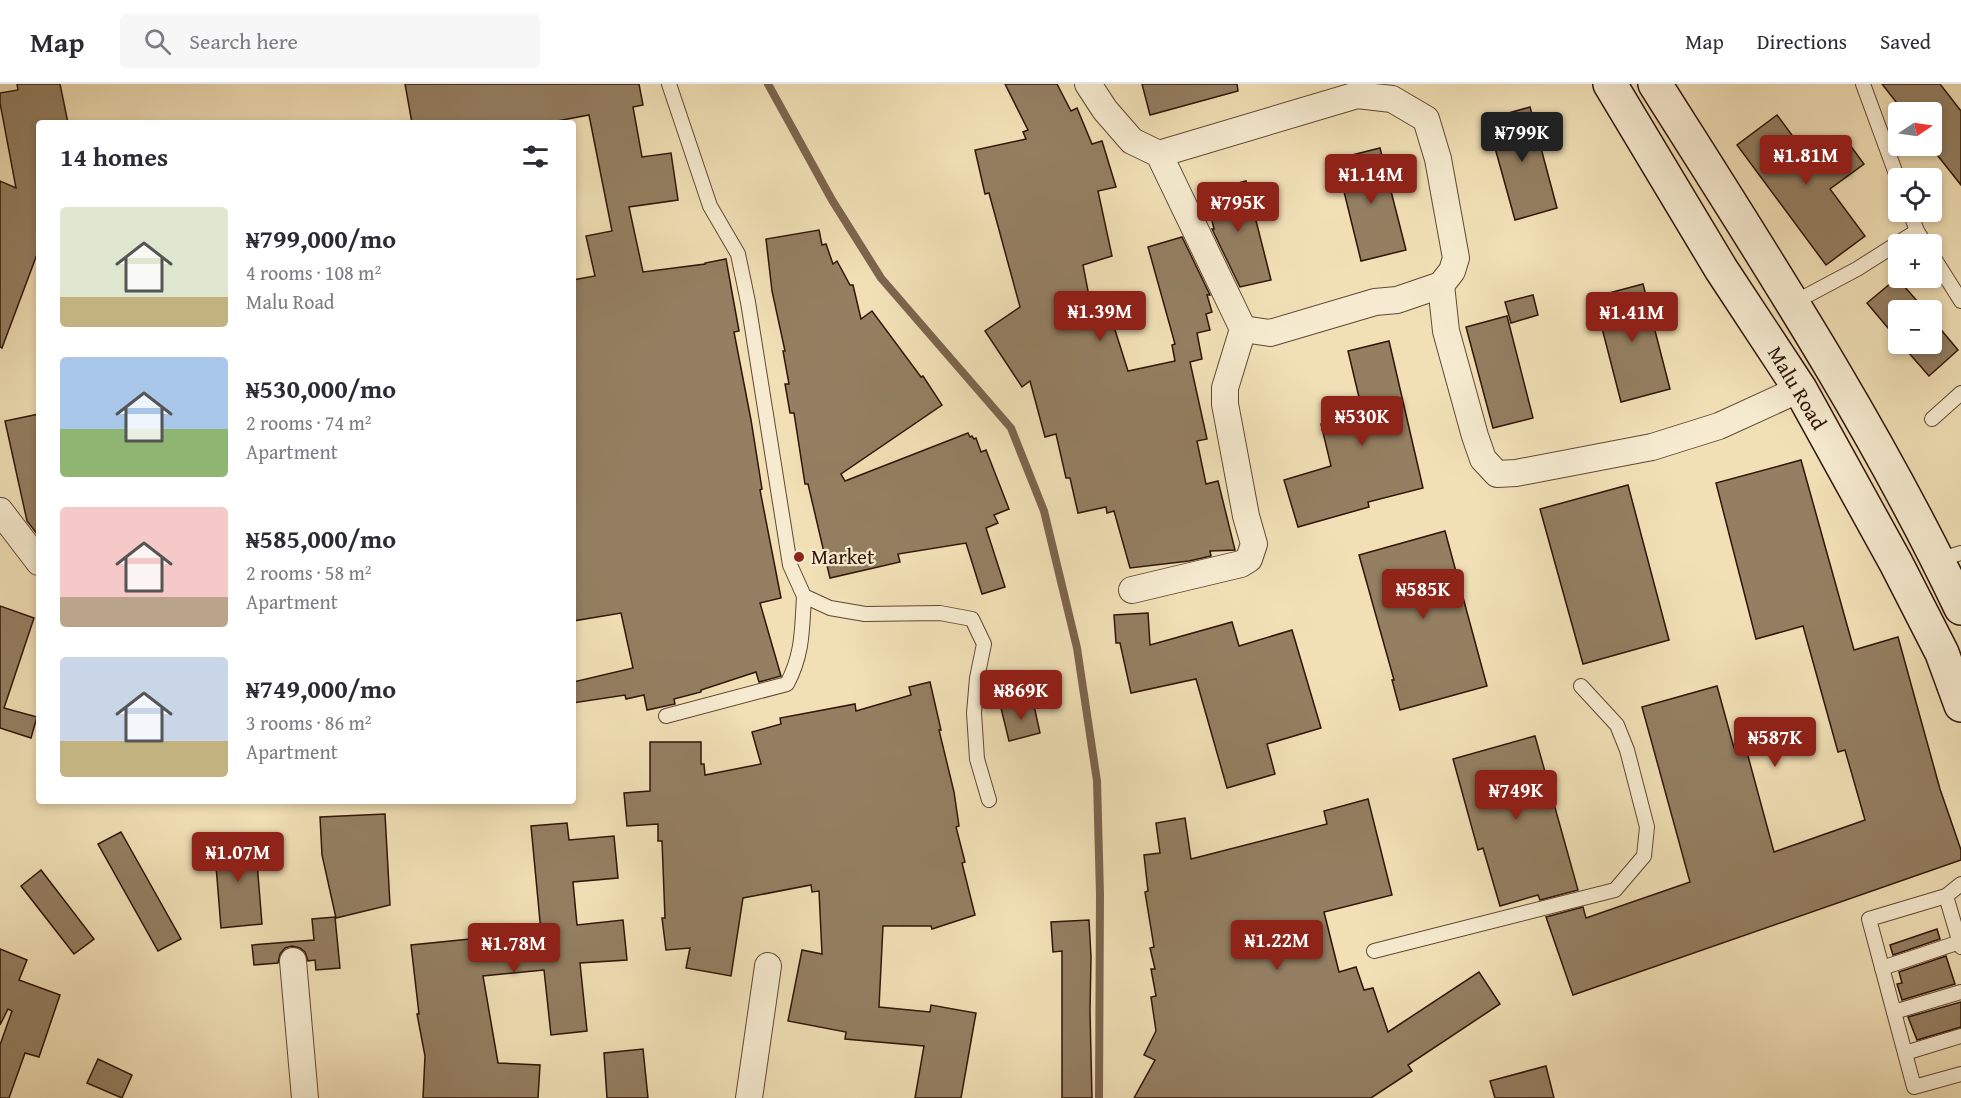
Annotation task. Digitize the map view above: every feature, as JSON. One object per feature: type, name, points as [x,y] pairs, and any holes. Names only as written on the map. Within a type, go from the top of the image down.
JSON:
[{"type":"main road","name":"Malu Road","points":[[1610,84],[1721,269],[1800,389],[1896,562],[1942,653],[1961,705]]},
{"type":"main road","name":"Malu Road","points":[[1655,84],[1793,303],[1889,468],[1950,557],[1961,608]]},
{"type":"main road","points":[[1721,269],[1756,244]]},
{"type":"street","points":[[1088,84],[1105,110],[1132,141],[1159,154],[1243,329],[1227,381],[1225,404],[1246,516],[1254,544],[1249,559],[1241,564],[1132,590]]},
{"type":"street","points":[[1159,154],[1357,94],[1392,99],[1426,119],[1438,159],[1456,258],[1452,271],[1441,285],[1397,300],[1375,302],[1270,333],[1243,329]]},
{"type":"street","points":[[1441,285],[1446,331],[1475,436],[1483,459],[1497,474],[1516,473],[1652,447],[1719,426],[1800,389]]},
{"type":"street","points":[[0,512],[36,558]]},
{"type":"street","points":[[293,961],[305,1098]]},
{"type":"street","points":[[750,1098],[768,966]]},
{"type":"lane","points":[[666,716],[787,684],[802,646],[804,596],[790,565],[750,313],[738,254],[710,206],[669,84]]},
{"type":"lane","points":[[1863,84],[1894,168]]},
{"type":"lane","points":[[1914,222],[1919,234]]},
{"type":"lane","points":[[1793,303],[1857,269],[1917,231]]},
{"type":"lane","points":[[1942,271],[1961,301]]},
{"type":"lane","points":[[1932,419],[1961,393]]},
{"type":"lane","points":[[804,596],[830,608],[865,614],[940,613],[972,619],[984,644],[976,678],[974,713],[977,759],[989,800]]},
{"type":"lane","points":[[1374,951],[1615,890],[1644,856],[1647,827],[1627,750],[1617,725],[1581,686]]},
{"type":"lane","points":[[1961,884],[1946,896],[1869,919],[1914,1088],[1961,1074]]},
{"type":"lane","points":[[1882,968],[1960,945],[1946,896]]},
{"type":"lane","points":[[1894,1012],[1961,992]]},
{"type":"lane","points":[[1905,1053],[1961,1036]]},
{"type":"building","points":[[17,84],[60,84],[67,120],[36,120],[36,257],[2,348],[0,347],[0,181],[16,188],[0,93],[18,90]]},
{"type":"building","points":[[405,84],[639,84],[643,105],[633,107],[642,157],[671,153],[678,200],[629,207],[643,272],[726,259],[739,331],[734,332],[751,420],[762,489],[760,490],[781,598],[760,603],[781,676],[759,682],[756,672],[674,699],[675,704],[647,710],[644,695],[626,699],[625,695],[576,703],[576,681],[633,668],[621,613],[576,620],[576,279],[595,276],[586,236],[612,231],[589,115],[563,120],[411,120]]},
{"type":"building","points":[[1005,84],[1057,84],[1071,111],[1077,108],[1092,144],[1102,141],[1116,187],[1098,191],[1112,256],[1083,265],[1092,312],[1108,308],[1128,371],[1175,361],[1172,345],[1175,344],[1148,247],[1182,237],[1210,295],[1207,295],[1212,312],[1206,314],[1210,330],[1197,333],[1202,359],[1190,362],[1207,439],[1197,441],[1206,484],[1218,481],[1235,550],[1210,551],[1211,556],[1189,561],[1130,568],[1114,511],[1107,513],[1106,507],[1078,513],[1070,478],[1066,478],[1056,434],[1045,437],[1030,381],[1022,387],[985,331],[1020,307],[989,193],[985,194],[975,150],[1026,139],[1023,132],[1028,130]]},
{"type":"building","points":[[1142,84],[1237,84],[1238,91],[1150,115]]},
{"type":"building","points":[[1882,84],[1940,84],[1961,111],[1961,185],[1938,156],[1942,156],[1942,102],[1896,102]]},
{"type":"building","points":[[1530,107],[1557,208],[1515,220],[1487,119]]},
{"type":"building","points":[[1777,115],[1814,165],[1847,141],[1864,164],[1830,189],[1865,236],[1826,265],[1737,145]]},
{"type":"building","points":[[1380,148],[1406,250],[1361,261],[1336,159]]},
{"type":"building","points":[[1246,181],[1271,280],[1240,287],[1212,229],[1214,229],[1205,192]]},
{"type":"building","points":[[819,230],[822,245],[826,244],[833,264],[837,261],[850,285],[853,285],[861,319],[872,311],[921,377],[923,376],[942,405],[841,474],[845,481],[968,433],[970,437],[976,438],[981,452],[986,450],[1009,509],[994,515],[998,523],[986,528],[1005,587],[982,594],[966,543],[898,554],[900,562],[830,578],[808,484],[805,484],[794,413],[790,413],[785,384],[789,384],[783,351],[785,351],[772,291],[766,239]]},
{"type":"building","points":[[1643,284],[1670,389],[1621,402],[1594,297]]},
{"type":"building","points":[[1888,286],[1888,288],[1906,288],[1916,300],[1888,300],[1888,328],[1867,303]]},
{"type":"building","points":[[1533,295],[1538,315],[1511,323],[1505,302]]},
{"type":"building","points":[[1507,316],[1533,418],[1493,428],[1466,327]]},
{"type":"building","points":[[1942,331],[1958,350],[1929,376],[1910,354],[1942,354]]},
{"type":"building","points":[[1389,341],[1423,488],[1368,502],[1369,507],[1298,527],[1284,480],[1331,466],[1321,424],[1363,414],[1348,351]]},
{"type":"building","points":[[36,415],[36,532],[27,521],[5,421]]},
{"type":"building","points":[[1801,460],[1854,650],[1898,637],[1940,789],[1961,850],[1961,860],[1573,995],[1546,917],[1583,907],[1586,918],[1690,882],[1642,707],[1717,686],[1734,748],[1745,745],[1774,852],[1865,820],[1845,750],[1838,752],[1803,626],[1756,639],[1716,483]]},
{"type":"building","points":[[1628,485],[1669,640],[1583,664],[1540,509]]},
{"type":"building","points":[[1445,531],[1487,686],[1400,710],[1392,680],[1394,680],[1359,555]]},
{"type":"building","points":[[0,606],[34,618],[4,708],[36,717],[36,720],[31,738],[0,728]]},
{"type":"building","points":[[1148,613],[1150,645],[1232,622],[1239,646],[1292,630],[1321,728],[1267,744],[1275,774],[1227,788],[1196,679],[1131,693],[1120,643],[1116,643],[1114,615]]},
{"type":"building","points":[[930,682],[954,792],[959,826],[956,827],[965,862],[962,863],[975,915],[932,929],[931,926],[883,926],[879,1007],[930,1012],[931,1005],[976,1013],[961,1098],[915,1098],[924,1046],[845,1039],[846,1032],[788,1021],[802,950],[822,954],[819,891],[812,892],[811,885],[743,898],[731,976],[686,968],[690,948],[666,950],[662,918],[665,918],[662,841],[658,841],[658,824],[627,826],[624,793],[650,791],[650,742],[701,742],[701,764],[704,764],[705,775],[761,764],[752,732],[781,724],[780,718],[855,704],[856,711],[911,695],[909,687]]},
{"type":"building","points":[[1033,701],[1040,733],[1009,741],[1001,708]]},
{"type":"building","points":[[1535,736],[1578,890],[1540,900],[1538,895],[1500,906],[1483,848],[1478,850],[1453,759]]},
{"type":"building","points":[[1368,799],[1392,895],[1324,912],[1339,972],[1356,967],[1364,990],[1373,988],[1388,1032],[1479,972],[1500,1004],[1408,1065],[1412,1071],[1371,1098],[1134,1098],[1155,1060],[1144,1055],[1156,1031],[1151,997],[1156,996],[1151,969],[1155,969],[1150,948],[1154,947],[1145,892],[1148,891],[1144,855],[1160,853],[1156,823],[1185,818],[1191,859],[1327,824],[1324,811]]},
{"type":"building","points":[[385,814],[390,905],[336,918],[322,855],[320,817]]},
{"type":"building","points":[[567,823],[569,840],[614,836],[618,878],[573,882],[577,925],[623,920],[627,960],[580,963],[587,1031],[551,1035],[544,970],[483,976],[498,1063],[540,1065],[538,1098],[423,1098],[425,1056],[417,1014],[419,1014],[411,945],[541,932],[531,826]]},
{"type":"building","points":[[121,832],[181,939],[158,951],[98,844]]},
{"type":"building","points":[[255,838],[262,924],[221,928],[214,841]]},
{"type":"building","points":[[41,870],[94,939],[74,954],[21,886]]},
{"type":"building","points":[[335,917],[340,968],[316,970],[315,960],[308,961],[305,952],[292,946],[285,948],[280,954],[278,963],[254,965],[252,945],[314,940],[312,919]]},
{"type":"building","points":[[1089,920],[1092,1098],[1062,1098],[1062,951],[1053,952],[1051,922]]},
{"type":"building","points":[[1937,929],[1940,939],[1893,955],[1890,945]]},
{"type":"building","points":[[0,949],[27,960],[19,980],[60,995],[39,1057],[25,1053],[9,1098],[0,1098],[0,1045],[12,1011],[8,1009],[0,1025]]},
{"type":"building","points":[[1946,956],[1955,984],[1902,1000],[1897,984],[1902,983],[1899,972]]},
{"type":"building","points":[[1961,1002],[1961,1027],[1917,1040],[1908,1017]]},
{"type":"building","points":[[643,1049],[648,1098],[607,1098],[604,1053]]},
{"type":"building","points":[[98,1059],[132,1075],[122,1098],[87,1083]]},
{"type":"building","points":[[1546,1066],[1554,1098],[1495,1098],[1490,1081]]},
{"type":"waterway","points":[[768,84],[832,200],[881,278],[1011,428],[1044,511],[1077,648],[1097,781],[1100,894],[1099,1098]]},
{"type":"place","name":"Market","points":[[799,557]]}]
